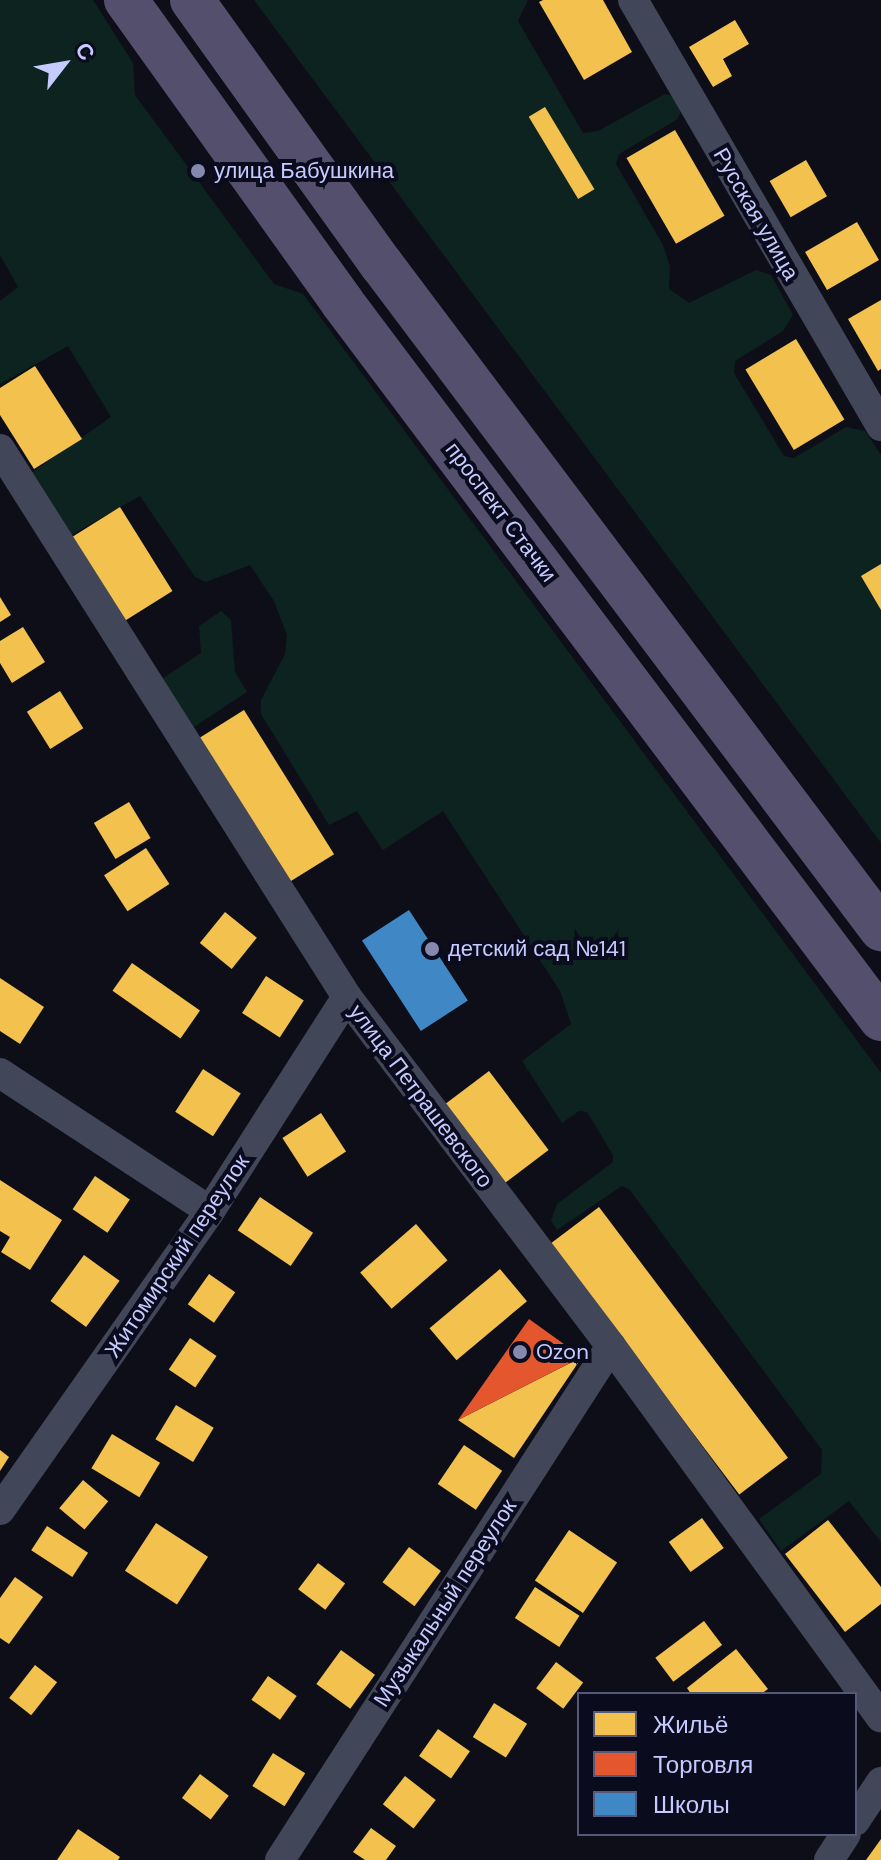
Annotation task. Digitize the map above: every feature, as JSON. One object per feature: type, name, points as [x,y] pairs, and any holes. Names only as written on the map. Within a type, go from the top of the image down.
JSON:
[{"type":"main road","name":"проспект Стачки","points":[[126,0],[342,302],[881,1019]]},
{"type":"main road","points":[[192,0],[382,265],[881,929]]},
{"type":"street","name":"Русская улица","points":[[633,0],[881,426]]},
{"type":"street","name":"улица Петрашевского","points":[[0,449],[347,997],[611,1346],[881,1717]]},
{"type":"street","name":"Житомирский переулок","points":[[0,1510],[210,1211],[347,997]]},
{"type":"street","points":[[0,1073],[210,1211]]},
{"type":"street","name":"Музыкальный переулок","points":[[280,1860],[611,1346]]},
{"type":"street","points":[[857,1818],[881,1782]]},
{"type":"street","points":[[829,1860],[845,1836]]},
{"type":"green space","points":[[0,0],[93,0],[133,63],[135,95],[274,284],[303,294],[881,1073],[881,1542],[849,1501],[781,1551],[759,1519],[821,1474],[822,1450],[630,1190],[622,1186],[557,1230],[551,1221],[557,1204],[613,1162],[613,1155],[587,1112],[579,1111],[562,1123],[522,1061],[571,1024],[560,991],[443,811],[383,850],[357,811],[329,825],[261,714],[261,700],[285,654],[287,635],[274,601],[250,565],[206,582],[195,577],[140,496],[66,538],[27,476],[111,417],[68,346],[0,384],[0,301],[18,287],[0,255]]},
{"type":"green space","points":[[254,0],[528,0],[518,21],[583,133],[598,131],[665,94],[673,96],[681,110],[678,119],[619,154],[616,164],[663,245],[670,267],[669,289],[689,303],[756,270],[771,275],[793,315],[783,331],[735,361],[734,373],[784,456],[794,458],[846,427],[865,431],[881,455],[881,843]]},
{"type":"green space","points":[[221,611],[231,620],[235,672],[247,692],[188,731],[156,683],[201,653],[199,626]]},
{"type":"building: Жильё","points":[[603,0],[632,52],[584,80],[539,2]]},
{"type":"building: Жильё","points":[[735,20],[749,44],[723,59],[732,76],[713,87],[689,47]]},
{"type":"building: Жильё","points":[[545,107],[594,189],[578,199],[529,117]]},
{"type":"building: Жильё","points":[[675,130],[724,216],[676,244],[627,158]]},
{"type":"building: Жильё","points":[[806,160],[827,196],[791,217],[770,181]]},
{"type":"building: Жильё","points":[[857,222],[879,260],[827,290],[805,252]]},
{"type":"building: Жильё","points":[[881,300],[881,369],[878,371],[848,319]]},
{"type":"building: Жильё","points":[[796,339],[844,420],[794,450],[745,369]]},
{"type":"building: Жильё","points":[[35,366],[82,439],[34,469],[0,415],[0,388]]},
{"type":"building: Жильё","points":[[120,507],[172,591],[125,621],[73,537]]},
{"type":"building: Жильё","points":[[881,564],[881,610],[861,576]]},
{"type":"building: Жильё","points":[[0,597],[11,615],[0,622]]},
{"type":"building: Жильё","points":[[23,627],[45,662],[12,683],[0,663],[0,641]]},
{"type":"building: Жильё","points":[[60,691],[83,728],[50,749],[27,712]]},
{"type":"building: Жильё","points":[[244,710],[334,854],[286,884],[196,740]]},
{"type":"building: Жильё","points":[[129,802],[151,838],[115,859],[94,823]]},
{"type":"building: Жильё","points":[[146,848],[169,884],[127,911],[104,875]]},
{"type":"building: Жильё","points":[[225,912],[257,938],[232,969],[200,943]]},
{"type":"building: Жильё","points":[[132,963],[200,1011],[180,1038],[112,991]]},
{"type":"building: Жильё","points":[[266,976],[304,1001],[280,1037],[242,1013]]},
{"type":"building: Жильё","points":[[0,978],[44,1007],[20,1044],[0,1031]]},
{"type":"building: Жильё","points":[[203,1069],[241,1094],[213,1136],[175,1112]]},
{"type":"building: Жильё","points":[[489,1071],[549,1150],[504,1184],[444,1105]]},
{"type":"building: Жильё","points":[[321,1113],[346,1152],[307,1177],[282,1138]]},
{"type":"building: Жильё","points":[[95,1176],[130,1199],[107,1233],[73,1209]]},
{"type":"building: Жильё","points":[[0,1180],[62,1220],[30,1270],[1,1252],[10,1237],[0,1231]]},
{"type":"building: Жильё","points":[[260,1197],[313,1233],[291,1266],[238,1230]]},
{"type":"building: Жильё","points":[[599,1207],[788,1458],[739,1494],[550,1244]]},
{"type":"building: Жильё","points":[[416,1224],[447,1260],[392,1309],[360,1273]]},
{"type":"building: Жильё","points":[[84,1255],[120,1281],[86,1327],[50,1301]]},
{"type":"building: Жильё","points":[[500,1269],[527,1301],[457,1360],[430,1328]]},
{"type":"building: Жильё","points":[[209,1274],[235,1292],[214,1323],[188,1304]]},
{"type":"building: Жильё","points":[[190,1338],[217,1356],[195,1387],[169,1370]]},
{"type":"building: Жильё","points":[[582,1357],[514,1458],[458,1420]]},
{"type":"building: Жильё","points":[[176,1405],[214,1428],[193,1462],[155,1439]]},
{"type":"building: Жильё","points":[[112,1434],[160,1463],[139,1497],[91,1468]]},
{"type":"building: Жильё","points":[[464,1445],[502,1471],[476,1510],[438,1484]]},
{"type":"building: Жильё","points":[[0,1450],[9,1457],[0,1471]]},
{"type":"building: Жильё","points":[[83,1480],[108,1501],[84,1530],[59,1508]]},
{"type":"building: Жильё","points":[[702,1518],[724,1548],[691,1572],[669,1542]]},
{"type":"building: Жильё","points":[[828,1520],[881,1587],[881,1604],[845,1632],[785,1554]]},
{"type":"building: Жильё","points":[[156,1523],[208,1557],[177,1605],[125,1571]]},
{"type":"building: Жильё","points":[[47,1526],[88,1553],[72,1577],[31,1550]]},
{"type":"building: Жильё","points":[[569,1530],[617,1562],[583,1613],[535,1581]]},
{"type":"building: Жильё","points":[[409,1547],[441,1571],[414,1606],[383,1582]]},
{"type":"building: Жильё","points":[[318,1563],[345,1583],[325,1610],[298,1589]]},
{"type":"building: Жильё","points":[[15,1577],[43,1597],[9,1644],[0,1638],[0,1598]]},
{"type":"building: Жильё","points":[[535,1587],[579,1616],[559,1647],[515,1618]]},
{"type":"building: Жильё","points":[[704,1621],[722,1645],[673,1682],[655,1658]]},
{"type":"building: Жильё","points":[[736,1649],[768,1689],[764,1692],[690,1692],[687,1688]]},
{"type":"building: Жильё","points":[[341,1650],[375,1675],[350,1709],[316,1684]]},
{"type":"building: Жильё","points":[[556,1662],[583,1682],[563,1709],[536,1688]]},
{"type":"building: Жильё","points":[[35,1665],[57,1682],[31,1715],[9,1698]]},
{"type":"building: Жильё","points":[[268,1676],[297,1696],[280,1720],[251,1700]]},
{"type":"building: Жильё","points":[[494,1703],[527,1724],[506,1758],[473,1737]]},
{"type":"building: Жильё","points":[[438,1729],[470,1751],[451,1778],[419,1756]]},
{"type":"building: Жильё","points":[[273,1753],[305,1773],[285,1806],[252,1786]]},
{"type":"building: Жильё","points":[[200,1774],[229,1796],[211,1820],[182,1798]]},
{"type":"building: Жильё","points":[[405,1776],[436,1800],[414,1828],[383,1804]]},
{"type":"building: Жильё","points":[[371,1828],[396,1846],[386,1860],[365,1860],[353,1852]]},
{"type":"building: Жильё","points":[[78,1829],[120,1857],[118,1860],[57,1860]]},
{"type":"building: Жильё","points":[[881,1839],[881,1860],[866,1860]]},
{"type":"building: Торговля","points":[[529,1319],[582,1357],[458,1420]]},
{"type":"building: Школы","points":[[409,910],[468,1001],[421,1031],[362,940]]},
{"type":"place","name":"улица Бабушкина","points":[[198,171]]},
{"type":"place","name":"детский сад №141","points":[[432,949]]},
{"type":"place","name":"Ozon","points":[[520,1352]]}]
